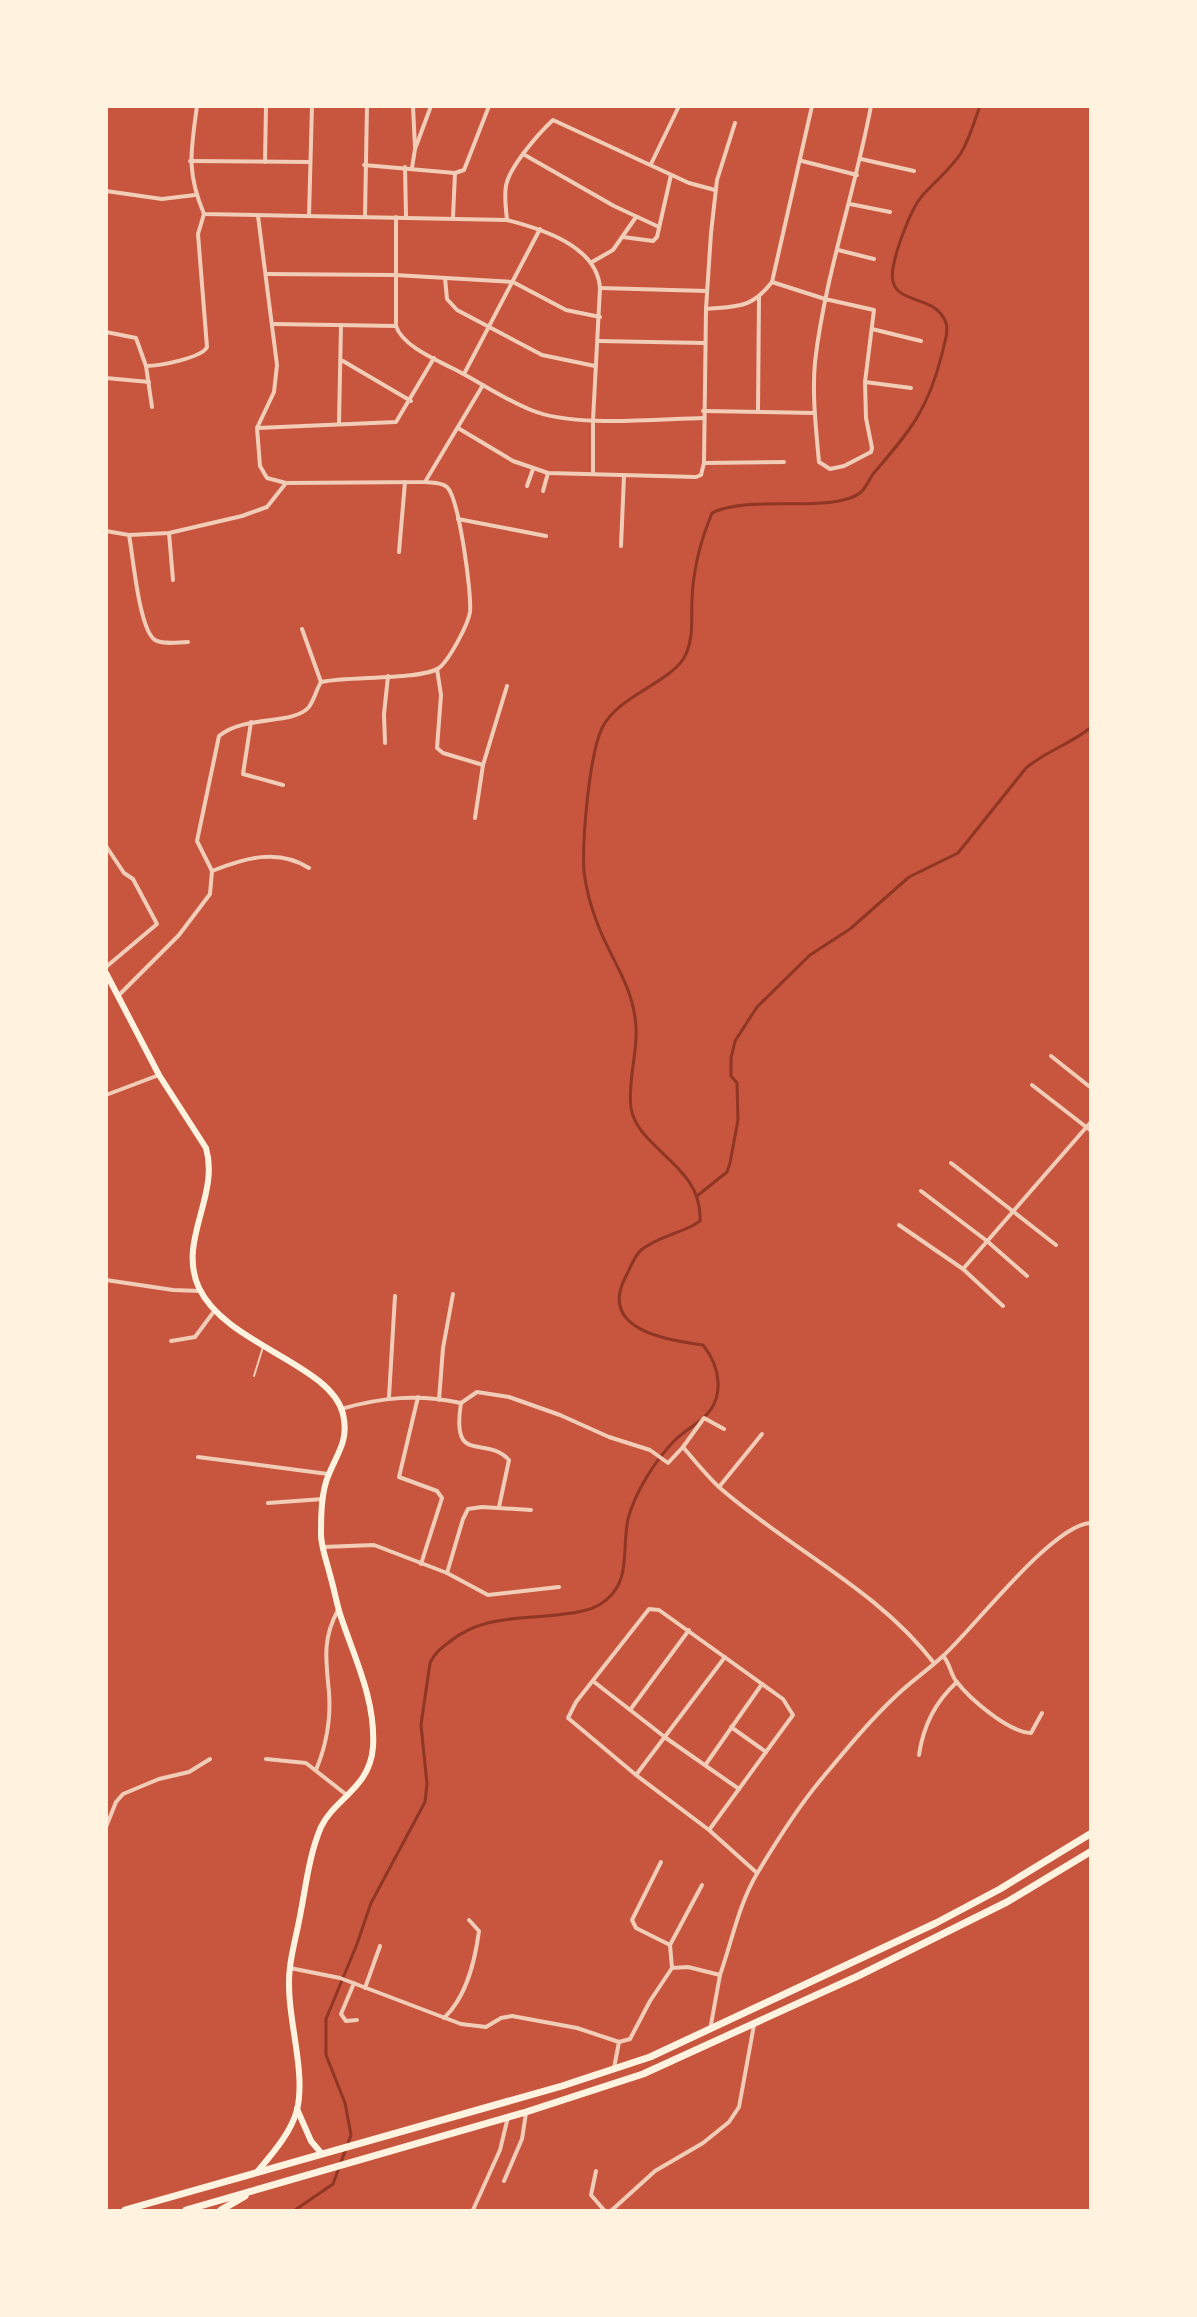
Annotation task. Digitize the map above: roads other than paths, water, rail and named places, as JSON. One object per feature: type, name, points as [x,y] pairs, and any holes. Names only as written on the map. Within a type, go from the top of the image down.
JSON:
[{"type":"main road","points":[[106,973],[120,994],[159,1075],[201,1139],[209,1158],[207,1184],[192,1248],[193,1273],[200,1291],[240,1333],[324,1385],[341,1409],[344,1426],[338,1458],[328,1474],[323,1499],[323,1547],[339,1613],[364,1686],[373,1740],[366,1770],[349,1796],[327,1816],[317,1836],[290,1968],[290,2008],[298,2082],[297,2109],[283,2139],[257,2172]]},
{"type":"main road","points":[[125,2211],[614,2069],[681,2045],[936,1923],[1000,1889],[1090,1834]]},
{"type":"main road","points":[[186,2211],[526,2112],[643,2074],[754,2025],[1007,1902],[1090,1852]]},
{"type":"main road","points":[[1000,1889],[1007,1902]]},
{"type":"main road","points":[[297,2109],[310,2141],[322,2154]]},
{"type":"main road","points":[[221,2211],[255,2190]]},
{"type":"street","points":[[146,366],[164,364],[203,353],[207,349],[198,234],[204,214],[195,195],[190,161],[197,106]]},
{"type":"street","points":[[265,162],[266,106]]},
{"type":"street","points":[[309,216],[308,162],[312,106]]},
{"type":"street","points":[[364,216],[367,106]]},
{"type":"street","points":[[412,168],[415,149],[414,106]]},
{"type":"street","points":[[415,149],[431,106]]},
{"type":"street","points":[[364,165],[455,173],[466,167],[489,106]]},
{"type":"street","points":[[651,164],[679,106]]},
{"type":"street","points":[[706,309],[746,305],[759,297],[772,282],[802,160],[812,106]]},
{"type":"street","points":[[772,282],[825,299],[873,308],[875,312],[865,382],[871,452],[844,466],[830,469],[819,462],[815,413],[815,364],[825,299],[861,159],[871,106]]},
{"type":"street","points":[[507,220],[505,188],[523,154],[551,122],[556,121],[689,183],[715,189]]},
{"type":"street","points":[[458,428],[492,450],[533,469],[548,473],[696,477],[701,475],[704,463],[706,309],[715,189],[735,123]]},
{"type":"street","points":[[523,154],[636,218],[659,227]]},
{"type":"street","points":[[861,159],[914,171]]},
{"type":"street","points":[[802,160],[857,175]]},
{"type":"street","points":[[190,161],[308,162]]},
{"type":"street","points":[[405,167],[406,216]]},
{"type":"street","points":[[453,217],[455,173]]},
{"type":"street","points":[[623,237],[653,241],[659,227],[671,175]]},
{"type":"street","points":[[106,191],[162,200],[195,195]]},
{"type":"street","points":[[850,204],[890,212]]},
{"type":"street","points":[[204,214],[406,216],[507,220],[540,229],[579,251],[592,262],[599,276],[600,288],[600,317],[595,366],[593,474]]},
{"type":"street","points":[[258,216],[273,324],[277,377],[269,404],[257,428],[258,457],[264,474],[275,482],[286,483],[425,482],[447,487],[458,519],[470,612],[465,627],[444,663],[437,669],[422,674],[321,682]]},
{"type":"street","points":[[396,217],[396,326],[400,334],[434,358],[531,411],[593,420],[704,418]]},
{"type":"street","points":[[592,262],[606,256],[636,218]]},
{"type":"street","points":[[464,374],[540,229]]},
{"type":"street","points":[[838,250],[874,259]]},
{"type":"street","points":[[266,274],[395,275],[513,282],[566,310],[600,317]]},
{"type":"street","points":[[445,278],[446,296],[451,304],[489,328],[553,359],[595,366]]},
{"type":"street","points":[[600,288],[707,291]]},
{"type":"street","points":[[758,412],[759,297]]},
{"type":"street","points":[[273,324],[396,326]]},
{"type":"street","points":[[339,424],[343,361],[341,325]]},
{"type":"street","points":[[872,328],[921,341]]},
{"type":"street","points":[[106,332],[136,338],[146,366],[152,407]]},
{"type":"street","points":[[598,341],[705,343]]},
{"type":"street","points":[[257,428],[396,422],[411,401],[434,358]]},
{"type":"street","points":[[343,361],[411,401]]},
{"type":"street","points":[[106,378],[149,382]]},
{"type":"street","points":[[865,382],[911,388]]},
{"type":"street","points":[[425,482],[483,385]]},
{"type":"street","points":[[703,411],[815,413]]},
{"type":"street","points":[[704,463],[784,462]]},
{"type":"street","points":[[527,486],[533,469]]},
{"type":"street","points":[[543,491],[548,473]]},
{"type":"street","points":[[621,546],[624,476]]},
{"type":"street","points":[[399,552],[405,482]]},
{"type":"street","points":[[106,531],[129,535],[169,534],[256,513],[267,507],[286,483]]},
{"type":"street","points":[[458,519],[546,536]]},
{"type":"street","points":[[169,534],[173,580]]},
{"type":"street","points":[[129,535],[143,619],[150,635],[159,641],[188,642]]},
{"type":"street","points":[[120,994],[179,935],[207,899],[211,888],[212,871],[197,841],[218,739],[227,730],[251,722],[302,712],[310,706],[321,682],[302,629]]},
{"type":"street","points":[[437,669],[441,695],[438,750],[477,761],[483,765]]},
{"type":"street","points":[[386,743],[384,714],[388,675]]},
{"type":"street","points":[[475,818],[483,765],[507,686]]},
{"type":"street","points":[[251,722],[243,774],[283,785]]},
{"type":"street","points":[[106,846],[124,873],[133,879],[157,924],[106,967]]},
{"type":"street","points":[[212,871],[258,856],[292,858],[309,868]]},
{"type":"street","points":[[1051,1056],[1090,1087]]},
{"type":"street","points":[[106,1095],[159,1075]]},
{"type":"street","points":[[963,1269],[1089,1126],[1032,1085]]},
{"type":"street","points":[[951,1163],[1056,1245]]},
{"type":"street","points":[[921,1191],[987,1241],[1027,1276]]},
{"type":"street","points":[[899,1225],[963,1269],[1003,1306]]},
{"type":"street","points":[[106,1280],[173,1290],[200,1291]]},
{"type":"street","points":[[439,1400],[443,1348],[453,1294]]},
{"type":"street","points":[[389,1397],[395,1296]]},
{"type":"street","points":[[171,1341],[195,1337],[215,1309]]},
{"type":"street","points":[[341,1409],[389,1397],[418,1397],[461,1403],[480,1391],[509,1397],[650,1450],[670,1462],[704,1418],[724,1429]]},
{"type":"street","points":[[418,1397],[399,1477],[437,1491],[442,1498],[421,1564]]},
{"type":"street","points":[[461,1403],[458,1428],[462,1439],[509,1460],[500,1507]]},
{"type":"street","points":[[719,1487],[762,1434]]},
{"type":"street","points":[[683,1447],[719,1487],[880,1608],[916,1640],[934,1663]]},
{"type":"street","points":[[198,1457],[328,1474]]},
{"type":"street","points":[[268,1503],[323,1499]]},
{"type":"street","points":[[447,1573],[465,1513],[472,1507],[531,1510]]},
{"type":"street","points":[[710,2031],[720,1975],[743,1904],[757,1873],[825,1775],[897,1694],[943,1656],[1008,1587],[1055,1542],[1078,1527],[1090,1523]]},
{"type":"street","points":[[323,1547],[374,1545],[447,1573],[488,1595],[559,1587]]},
{"type":"street","points":[[709,1830],[793,1715],[783,1699],[689,1630],[659,1610],[645,1611],[576,1702],[568,1718],[636,1775],[709,1830],[757,1873]]},
{"type":"street","points":[[316,1770],[323,1754],[327,1729],[328,1692],[325,1664],[327,1636],[339,1613]]},
{"type":"street","points":[[630,1710],[689,1630]]},
{"type":"street","points":[[943,1656],[957,1682],[980,1706],[1028,1733],[1034,1731],[1042,1713]]},
{"type":"street","points":[[636,1775],[725,1657]]},
{"type":"street","points":[[593,1682],[666,1738],[739,1789]]},
{"type":"street","points":[[919,1755],[921,1741],[939,1700],[957,1682]]},
{"type":"street","points":[[706,1764],[762,1684]]},
{"type":"street","points":[[731,1727],[766,1752]]},
{"type":"street","points":[[106,1827],[116,1802],[123,1794],[159,1779],[189,1772],[210,1759]]},
{"type":"street","points":[[266,1759],[306,1763],[349,1796]]},
{"type":"street","points":[[661,1862],[632,1920],[636,1928],[670,1946]]},
{"type":"street","points":[[290,1968],[340,1978],[444,2018],[479,2027],[490,2025],[506,2016],[530,2018],[577,2028],[619,2042],[633,2035],[650,2001],[672,1968],[670,1946],[702,1885]]},
{"type":"street","points":[[444,2018],[463,1994],[472,1964],[479,1931],[469,1920]]},
{"type":"street","points":[[365,1988],[380,1946]]},
{"type":"street","points":[[672,1968],[688,1967],[720,1975]]},
{"type":"street","points":[[354,1983],[341,2014],[346,2021],[357,2020]]},
{"type":"street","points":[[612,2211],[655,2171],[703,2143],[729,2122],[739,2107],[754,2025]]},
{"type":"street","points":[[614,2069],[619,2042]]},
{"type":"street","points":[[504,2181],[522,2139],[526,2112]]},
{"type":"street","points":[[473,2211],[500,2150],[508,2117]]},
{"type":"street","points":[[596,2171],[591,2195],[604,2211]]},
{"type":"lane","points":[[254,1376],[263,1347]]},
{"type":"waterway","points":[[295,2210],[333,2184],[351,2135],[345,2103],[326,2055],[326,2019],[371,1903],[425,1802],[427,1784],[421,1725],[430,1663],[448,1643],[475,1627],[503,1620],[583,1611],[599,1605],[610,1597],[621,1578],[628,1519],[641,1488],[653,1467],[674,1441],[710,1410],[718,1392],[717,1372],[703,1345],[672,1340],[641,1329],[629,1321],[621,1310],[619,1296],[625,1278],[639,1253],[653,1242],[700,1221],[698,1202],[691,1186],[681,1172],[645,1136],[636,1123],[631,1108],[630,1097],[636,1040],[635,1017],[629,992],[596,919],[584,872],[587,799],[597,741],[610,716],[633,697],[670,673],[680,664],[686,654],[691,634],[696,566],[712,513],[746,505],[810,504],[847,499],[862,491],[916,419],[937,373],[947,327],[940,313],[932,306],[904,295],[897,289],[893,281],[893,268],[900,241],[917,202],[961,153],[980,106]]},
{"type":"waterway","points":[[697,1196],[727,1172],[730,1163],[738,1120],[737,1083],[731,1076],[731,1058],[735,1041],[757,1007],[810,955],[850,929],[909,877],[958,853],[1026,768],[1090,728]]}]
